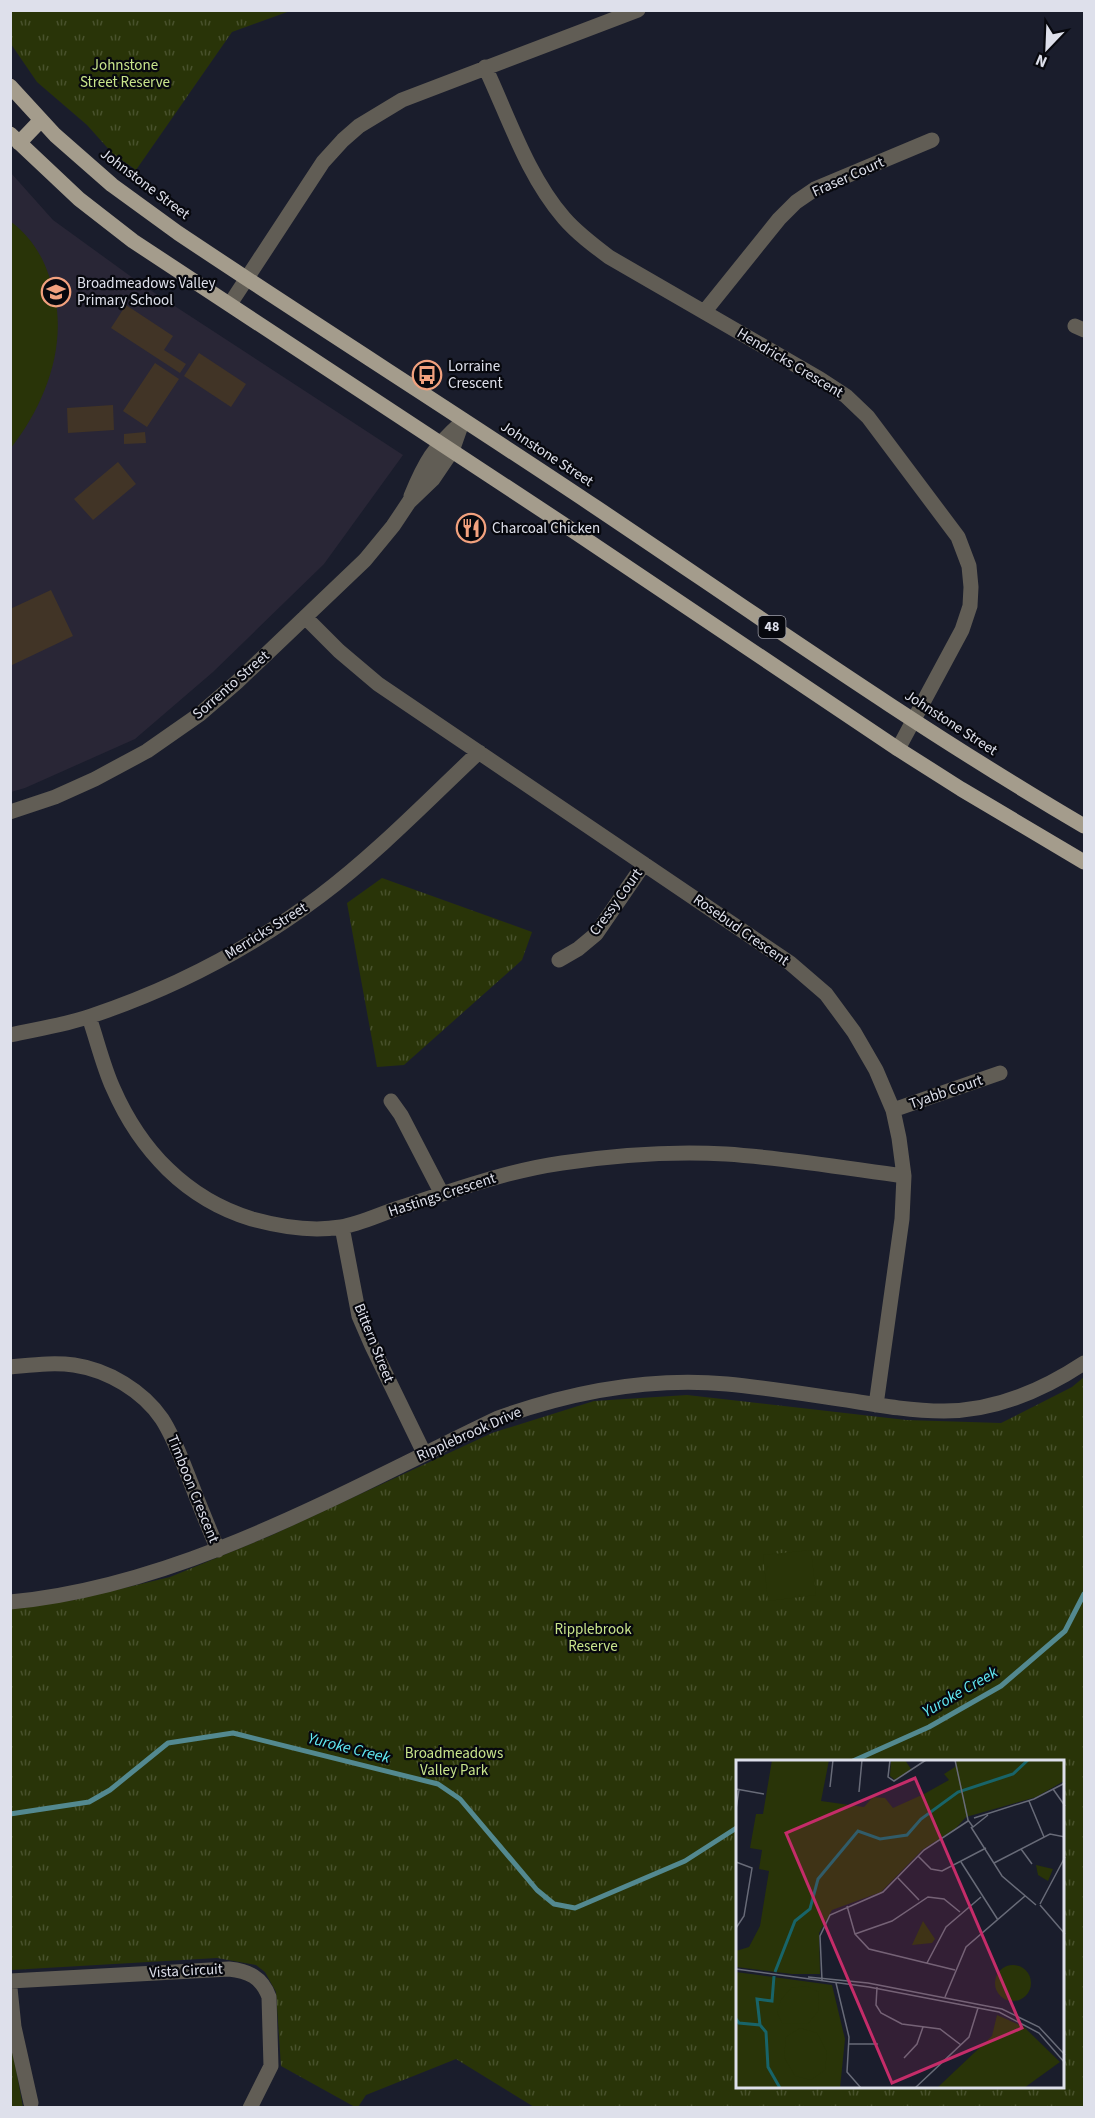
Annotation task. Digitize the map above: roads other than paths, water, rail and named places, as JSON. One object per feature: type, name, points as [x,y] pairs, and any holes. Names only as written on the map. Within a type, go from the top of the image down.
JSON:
[{"type":"main road","name":"Johnstone Street","points":[[10,86],[41,120],[112,185],[178,233],[464,420],[913,721],[1084,826]]},
{"type":"main road","points":[[15,138],[41,120]]},
{"type":"main road","name":"48","points":[[15,138],[79,199],[133,241],[898,749],[1084,862]]},
{"type":"street","points":[[230,304],[318,169],[342,140],[358,126],[402,100],[638,10]]},
{"type":"street","name":"Hendricks Crescent","points":[[485,67],[531,170],[564,218],[585,239],[609,257],[705,311],[846,396],[868,417],[958,537],[969,566],[970,606],[962,630],[898,749]]},
{"type":"street","name":"Fraser Court","points":[[705,311],[779,219],[796,202],[823,186],[932,140]]},
{"type":"street","name":"Sorrento Street","points":[[10,812],[95,779],[147,751],[208,708],[365,560],[409,502],[433,478],[446,447],[464,420]]},
{"type":"street","name":"Rosebud Crescent","points":[[304,617],[378,684],[790,963],[826,994],[854,1032],[876,1070],[893,1110],[904,1176],[901,1230],[876,1405]]},
{"type":"street","name":"Merricks Street","points":[[10,1035],[89,1017],[172,985],[230,955],[319,897],[360,864],[479,752]]},
{"type":"street","name":"Cressy Court","points":[[559,960],[578,949],[596,934],[644,864]]},
{"type":"street","name":"Hastings Crescent","points":[[89,1017],[112,1086],[124,1111],[142,1141],[163,1165],[183,1184],[207,1200],[238,1214],[272,1224],[308,1229],[342,1227],[505,1175],[558,1163],[601,1158],[665,1154],[725,1154],[904,1176]]},
{"type":"street","name":"Tyabb Court","points":[[893,1110],[1000,1073]]},
{"type":"street","points":[[391,1101],[401,1115],[442,1194]]},
{"type":"street","name":"Bittern Street","points":[[342,1227],[359,1316],[424,1453]]},
{"type":"street","name":"Timboon Crescent","points":[[10,1367],[51,1363],[74,1365],[93,1370],[127,1385],[146,1401],[161,1418],[172,1436],[218,1550]]},
{"type":"street","name":"Ripplebrook Drive","points":[[10,1602],[80,1590],[136,1577],[218,1550],[279,1524],[498,1418],[578,1394],[627,1386],[680,1383],[726,1384],[935,1411],[971,1408],[1001,1402],[1059,1379],[1084,1363]]},
{"type":"street","name":"Vista Circuit","points":[[10,1981],[229,1969],[252,1975],[266,1987],[269,1997],[272,2058],[269,2073],[250,2108]]},
{"type":"street","points":[[10,1988],[14,2027],[31,2103]]},
{"type":"waterway","name":"Yuroke Creek","points":[[855,1760],[929,1727],[1001,1686],[1065,1631],[1084,1594]]},
{"type":"waterway","name":"Yuroke Creek","points":[[10,1814],[89,1802],[110,1790],[168,1743],[233,1733],[438,1784],[460,1799],[537,1890],[554,1904],[575,1908],[685,1861],[736,1828]]},
{"type":"place","name":"Broadmeadows Valley Primary School","points":[[56,292]]},
{"type":"place","name":"Lorraine Crescent","points":[[427,375]]},
{"type":"place","name":"Charcoal Chicken","points":[[471,528]]},
{"type":"park label","name":"Johnstone Street Reserve","points":[[125,74]]},
{"type":"park label","name":"Ripplebrook Reserve","points":[[593,1638]]},
{"type":"park label","name":"Broadmeadows Valley Park","points":[[454,1762]]}]
